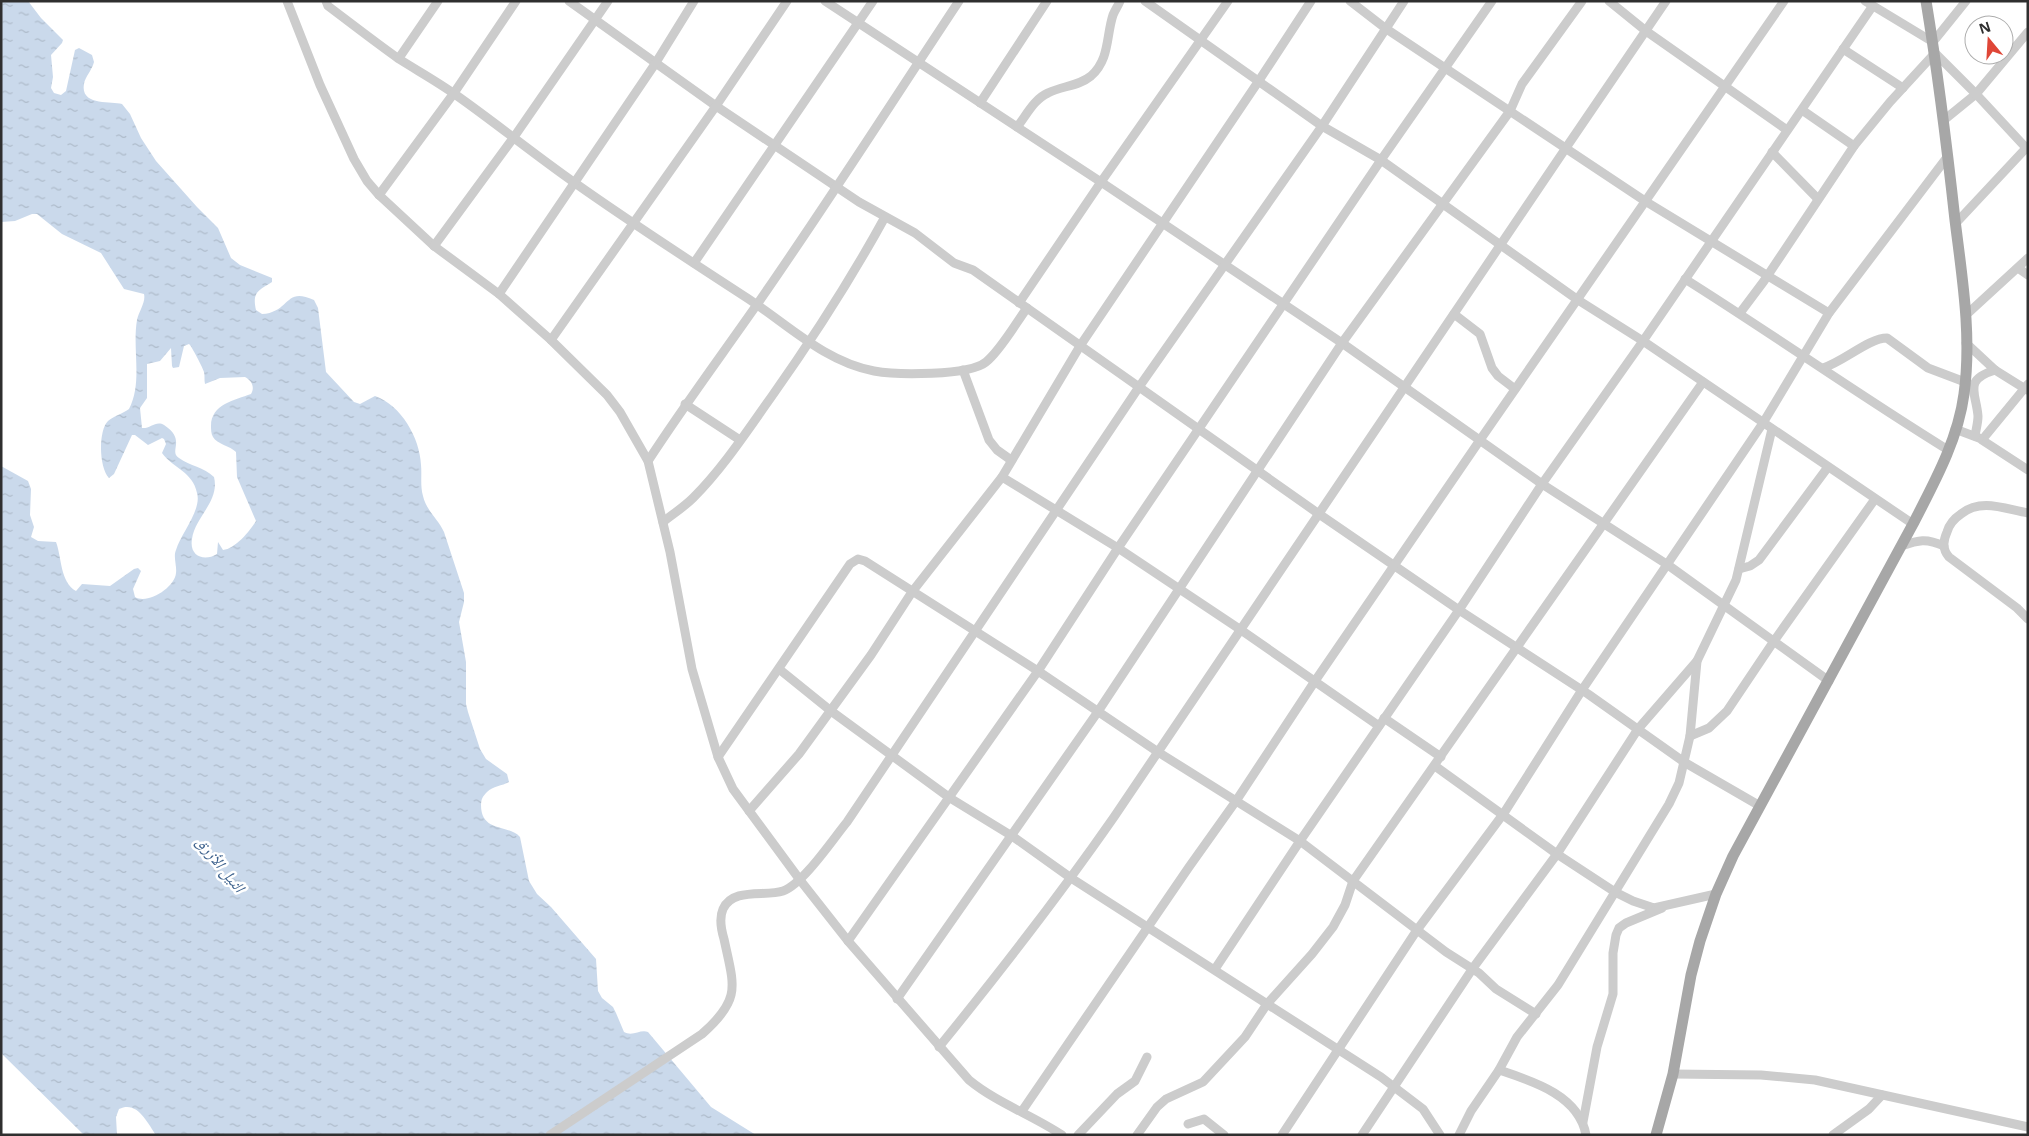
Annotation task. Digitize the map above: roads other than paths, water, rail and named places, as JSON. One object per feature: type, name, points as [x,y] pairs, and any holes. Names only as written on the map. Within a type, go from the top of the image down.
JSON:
[{"type":"main road","points":[[1656,1135],[1673,1074],[1691,975],[1707,917],[1716,894],[1732,856],[1913,524],[1948,450],[1960,412],[1966,382],[1966,315],[1944,120],[1926,1]]},
{"type":"street","points":[[326,1],[328,6],[398,58],[454,93],[573,182],[757,304],[809,343],[851,365],[874,371],[908,374],[963,370],[987,362],[1101,182],[1228,1]]},
{"type":"street","points":[[398,58],[438,1]]},
{"type":"street","points":[[379,194],[454,93],[516,1]]},
{"type":"street","points":[[569,1],[654,64],[837,187],[914,233],[954,263],[973,270],[1319,514],[1459,610],[1582,690],[1684,762],[1760,806]]},
{"type":"street","points":[[434,246],[514,137],[608,1]]},
{"type":"street","points":[[499,294],[654,64],[694,1]]},
{"type":"street","points":[[551,340],[716,106],[787,1]]},
{"type":"street","points":[[825,1],[1342,343],[1542,484],[1668,565],[1829,681]]},
{"type":"street","points":[[694,263],[873,1]]},
{"type":"street","points":[[648,461],[685,404],[757,304],[837,187],[959,1]]},
{"type":"street","points":[[980,103],[1047,1]]},
{"type":"street","points":[[1017,127],[1034,104],[1047,93],[1078,83],[1090,76],[1097,68],[1108,48],[1113,15],[1120,1]]},
{"type":"street","points":[[1145,1],[1322,126],[1381,160],[1578,300],[1643,341],[1913,524]]},
{"type":"street","points":[[748,812],[799,754],[871,655],[912,592],[1002,477],[1080,346],[1311,1]]},
{"type":"street","points":[[1350,1],[1385,28],[1445,66],[1645,201],[1712,240],[1828,313]]},
{"type":"street","points":[[550,1135],[688,1044],[724,1014],[729,1004],[732,979],[721,928],[723,909],[727,903],[743,895],[773,894],[784,891],[800,880],[847,822],[1139,387],[1322,126],[1404,1]]},
{"type":"street","points":[[848,941],[1038,671],[1118,548],[1445,66],[1492,1]]},
{"type":"street","points":[[897,999],[1097,713],[1342,343],[1510,111],[1522,84],[1582,1]]},
{"type":"street","points":[[1609,1],[1646,31],[1787,130]]},
{"type":"street","points":[[939,1047],[1006,964],[1071,878],[1241,630],[1565,147],[1666,1]]},
{"type":"street","points":[[1022,1111],[1236,802],[1315,681],[1515,389],[1784,1]]},
{"type":"street","points":[[1740,313],[1769,275],[1854,146],[1934,48],[1966,1]]},
{"type":"street","points":[[291,4],[320,85],[354,159],[367,181],[434,246],[499,294],[551,340],[607,395],[633,432],[648,461],[663,522],[692,669],[718,757],[733,789],[748,812],[848,941],[969,1080],[985,1094],[1022,1111],[1062,1135]]},
{"type":"street","points":[[1214,969],[1459,610],[1542,484],[1802,110],[1843,49],[1869,4],[1934,48],[2027,148],[1956,223]]},
{"type":"street","points":[[1944,120],[1976,94],[2028,32]]},
{"type":"street","points":[[1843,49],[1903,88]]},
{"type":"street","points":[[1802,110],[1854,146]]},
{"type":"street","points":[[1772,152],[1818,199]]},
{"type":"street","points":[[1282,1135],[1417,930],[1504,814],[1582,690],[1763,423],[1828,313],[1948,156]]},
{"type":"street","points":[[663,522],[692,499],[740,440],[809,343],[885,217]]},
{"type":"street","points":[[1966,315],[2028,258]]},
{"type":"street","points":[[2018,268],[2028,275]]},
{"type":"street","points":[[1685,279],[1740,313],[1886,412],[1948,450]]},
{"type":"street","points":[[1454,314],[1480,334],[1492,368],[1498,376],[1515,389]]},
{"type":"street","points":[[1823,368],[1848,357],[1877,340],[1887,338],[1928,368],[1966,382]]},
{"type":"street","points":[[1966,343],[1995,370],[2026,388],[1978,438]]},
{"type":"street","points":[[963,370],[989,440],[997,450],[1011,460]]},
{"type":"street","points":[[1978,438],[1978,415],[1973,386],[1982,374],[1995,370]]},
{"type":"street","points":[[1137,1135],[1162,1103],[1202,1082],[1245,1037],[1268,1004],[1333,927],[1345,905],[1353,881],[1703,382]]},
{"type":"street","points":[[685,404],[740,440]]},
{"type":"street","points":[[1362,1135],[1473,968],[1557,854],[1638,729],[1697,661],[1725,606],[1739,569],[1772,429]]},
{"type":"street","points":[[1955,429],[1978,438],[2028,470]]},
{"type":"street","points":[[1739,569],[1750,566],[1759,560],[1828,467]]},
{"type":"street","points":[[1002,477],[1118,548],[1315,681],[1382,722],[1438,762],[1557,854],[1615,892],[1654,908],[1716,894]]},
{"type":"street","points":[[1690,736],[1709,728],[1721,719],[1875,499]]},
{"type":"street","points":[[2028,512],[1989,505],[1978,505],[1968,508],[1948,528],[1944,546],[1945,552],[1949,557],[2018,608],[2028,619]]},
{"type":"street","points":[[1901,546],[1922,540],[1930,540],[1944,546]]},
{"type":"street","points":[[718,757],[850,564],[858,559],[865,561],[1038,671],[1097,713],[1300,841],[1446,952],[1473,968],[1496,988],[1536,1014]]},
{"type":"street","points":[[1459,1135],[1471,1111],[1499,1070],[1517,1037],[1558,986],[1670,804],[1678,783],[1690,736],[1697,661]]},
{"type":"street","points":[[779,669],[890,756],[950,798],[1012,836],[1071,878],[1338,1048],[1394,1087],[1423,1109],[1440,1135]]},
{"type":"street","points":[[1583,1122],[1597,1048],[1613,994],[1613,953],[1616,935],[1619,928],[1626,923],[1648,916],[1667,906]]},
{"type":"street","points":[[1078,1135],[1117,1094],[1135,1081],[1147,1058]]},
{"type":"street","points":[[1499,1070],[1547,1088],[1572,1107],[1583,1122],[1586,1135]]},
{"type":"street","points":[[1673,1074],[1761,1075],[1815,1080],[2028,1127]]},
{"type":"street","points":[[1833,1135],[1869,1109],[1882,1095]]},
{"type":"street","points":[[1188,1124],[1204,1119],[1224,1135]]},
{"type":"water","name":"النيل الأزرق","points":[[1,1],[28,1],[41,18],[63,40],[51,55],[53,77],[51,88],[54,93],[61,95],[66,91],[75,50],[79,48],[92,55],[94,62],[84,84],[84,91],[87,96],[97,101],[122,104],[130,114],[141,138],[156,161],[218,228],[231,258],[240,265],[272,278],[272,282],[257,293],[255,299],[256,310],[262,314],[271,312],[297,296],[304,296],[314,300],[318,308],[326,372],[354,402],[360,404],[375,396],[393,407],[407,424],[413,434],[420,455],[422,488],[425,501],[444,532],[464,593],[464,602],[459,622],[466,662],[466,704],[468,712],[480,749],[486,759],[507,774],[509,782],[492,788],[484,795],[481,803],[482,814],[490,824],[509,830],[520,837],[529,881],[537,894],[551,907],[596,959],[598,991],[602,998],[613,1007],[624,1032],[630,1034],[642,1031],[648,1032],[711,1107],[756,1135],[156,1135],[141,1114],[131,1107],[125,1107],[119,1109],[116,1117],[117,1135],[84,1135],[1,1053],[1,466],[28,481],[31,489],[30,515],[34,527],[31,537],[38,541],[56,542],[64,576],[76,591],[82,584],[110,586],[138,568],[141,571],[133,589],[135,597],[147,599],[166,589],[171,584],[176,573],[175,553],[194,514],[198,500],[195,486],[191,480],[162,453],[166,444],[162,438],[148,445],[135,435],[132,435],[114,474],[109,478],[103,466],[101,441],[105,426],[110,419],[129,409],[133,399],[136,377],[137,320],[144,300],[144,294],[124,289],[101,253],[62,234],[37,214],[32,214],[15,221],[1,222]],"holes":[[[189,344],[203,370],[205,384],[220,378],[245,377],[251,382],[253,387],[251,394],[231,401],[219,408],[212,419],[211,429],[215,439],[236,452],[237,477],[256,521],[237,543],[223,550],[218,542],[217,554],[207,557],[198,556],[195,553],[192,539],[194,531],[214,494],[214,477],[206,471],[183,461],[176,455],[176,440],[171,430],[164,425],[156,424],[142,428],[140,408],[147,398],[147,364],[160,361],[171,348],[172,366],[173,368],[179,367],[184,346]]]}]
